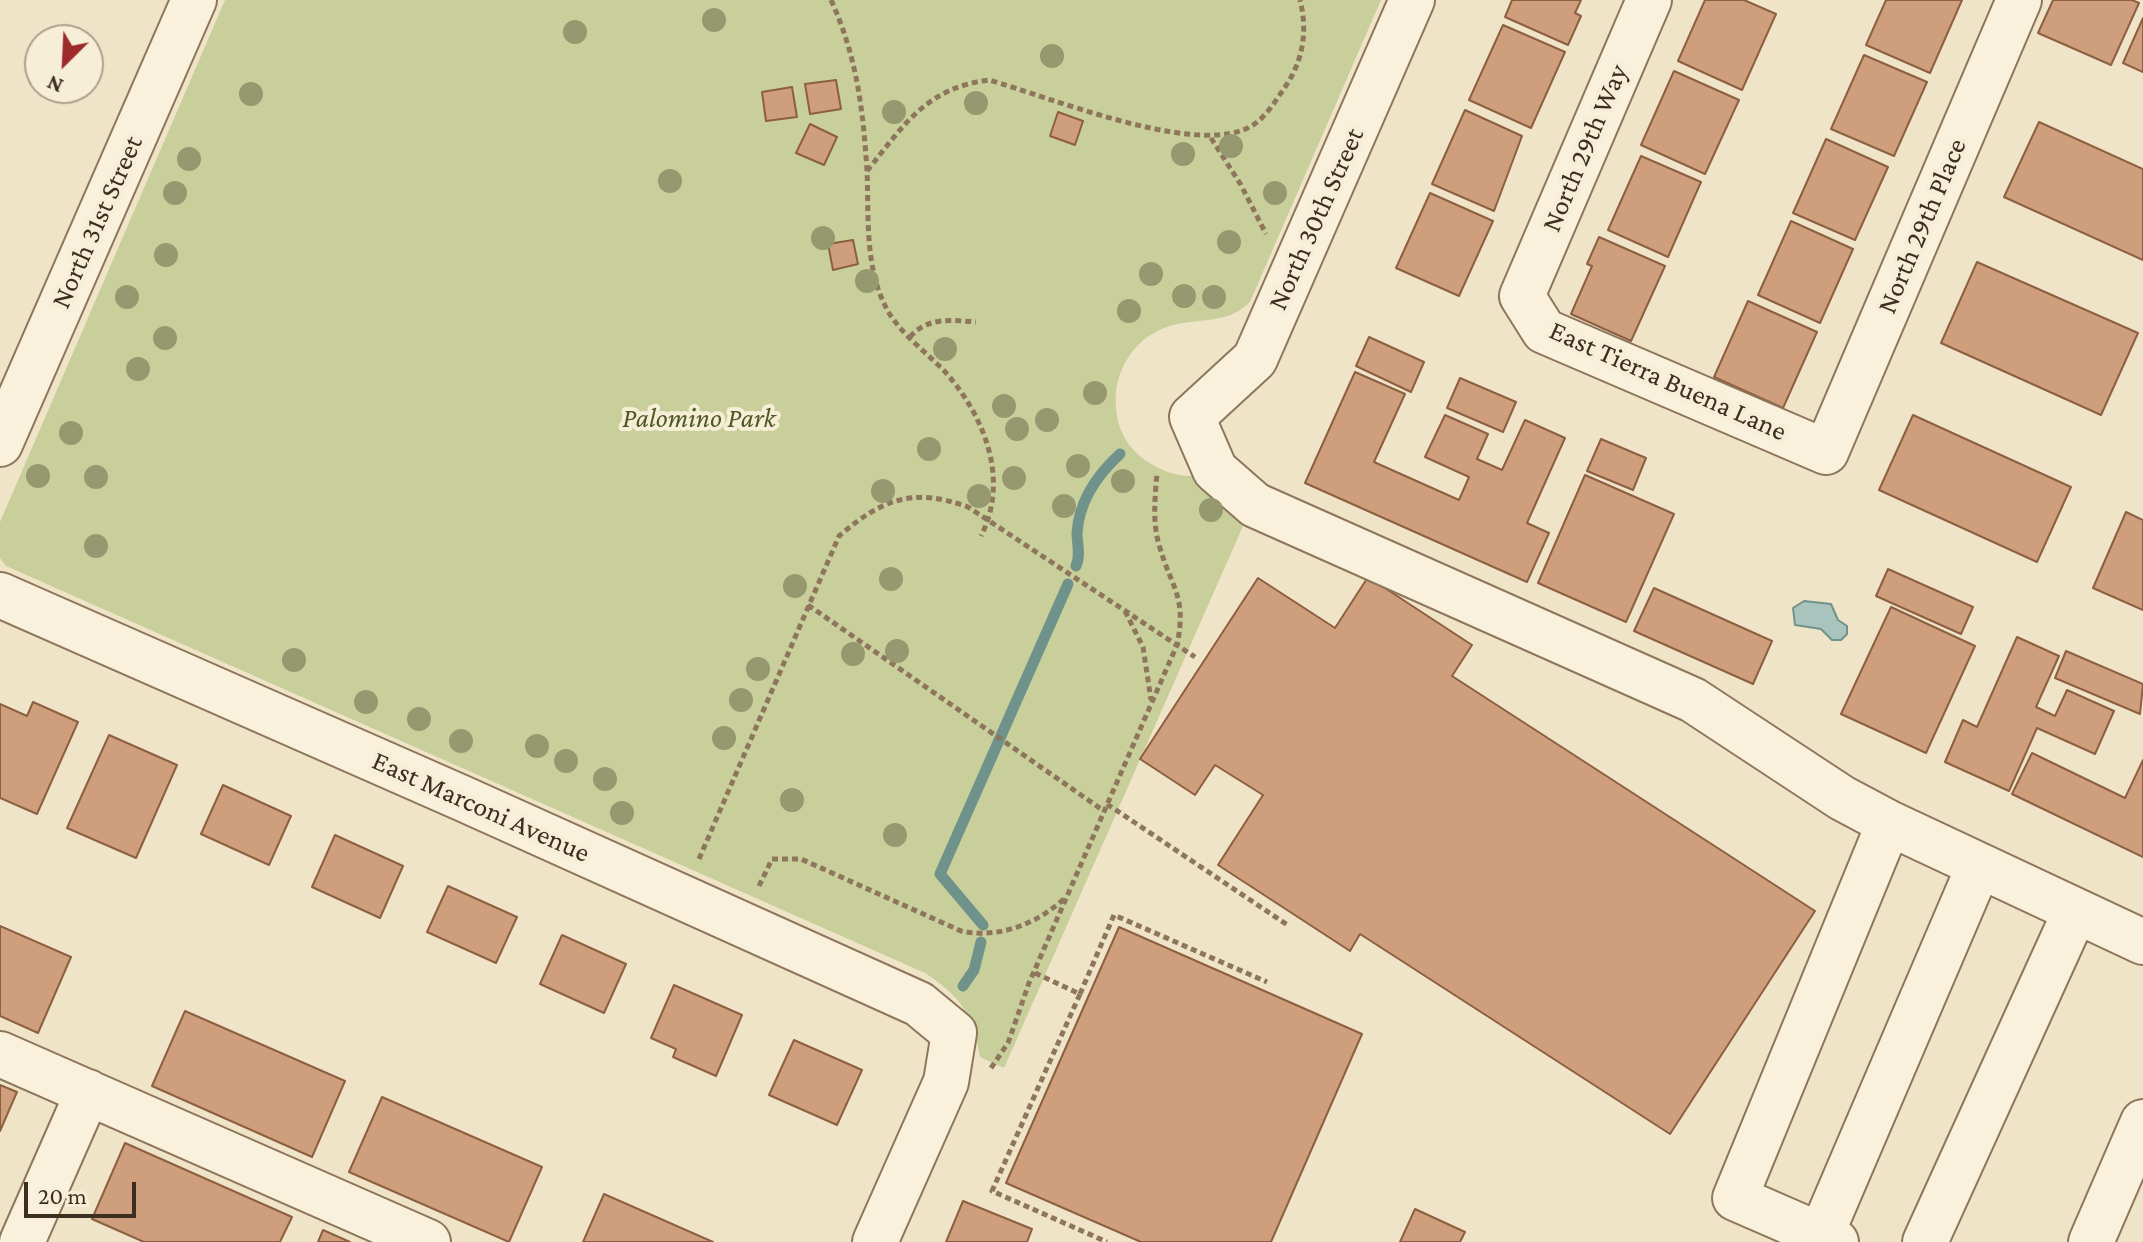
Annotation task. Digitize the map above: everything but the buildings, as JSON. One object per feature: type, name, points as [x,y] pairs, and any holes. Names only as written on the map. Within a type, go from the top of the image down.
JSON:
[{"type":"street","name":"North 31st Street","points":[[0,444],[194,0]]},
{"type":"street","name":"North 30th Street","points":[[1412,0],[1255,359],[1192,417],[1215,470],[1255,505],[1693,700],[1842,798],[1889,823]]},
{"type":"street","name":"North 29th Way","points":[[1522,296],[1649,0]]},
{"type":"street","name":"North 29th Place","points":[[1826,452],[2019,0]]},
{"type":"street","name":"East Tierra Buena Lane","points":[[1522,296],[1544,331],[1826,452]]},
{"type":"street","name":"East Marconi Avenue","points":[[0,595],[919,1004],[954,1033],[946,1082],[875,1242]]},
{"type":"street","points":[[1979,866],[1829,1239],[1735,1198],[1889,823],[2135,939]]},
{"type":"street","points":[[1925,1242],[2075,912]]},
{"type":"street","points":[[0,1054],[428,1242]]},
{"type":"street","points":[[22,1242],[88,1092]]},
{"type":"street","points":[[2091,1242],[2143,1122]]},
{"type":"path","points":[[831,0],[858,71],[867,172],[866,236],[877,279],[889,313],[948,376],[977,414],[996,482],[990,520],[981,536]]},
{"type":"path","points":[[867,172],[924,104],[959,84],[989,80],[1166,131],[1211,138],[1246,130],[1267,114],[1295,73],[1303,46],[1305,16],[1300,0]]},
{"type":"path","points":[[1211,138],[1241,185],[1269,241]]},
{"type":"path","points":[[910,337],[919,326],[944,320],[976,322]]},
{"type":"path","points":[[986,1075],[1008,1043],[1107,803],[1177,645],[1181,625],[1179,601],[1156,530],[1157,473]]},
{"type":"path","points":[[699,859],[839,536],[872,510],[905,498],[942,497],[990,520],[1195,657]]},
{"type":"path","points":[[808,605],[1104,811]]},
{"type":"path","points":[[1124,610],[1143,647],[1151,704]]},
{"type":"path","points":[[1107,803],[1289,926]]},
{"type":"path","points":[[759,886],[772,859],[801,859],[961,931],[975,934],[1010,930],[1048,913],[1068,895]]},
{"type":"path","points":[[1107,1242],[992,1191],[1114,915],[1267,982]]},
{"type":"path","points":[[1035,973],[1080,994]]},
{"type":"green space","name":"Palomino Park","points":[[225,0],[1381,0],[1250,302],[1230,315],[1176,324],[1153,333],[1134,349],[1122,370],[1116,394],[1117,415],[1129,445],[1148,462],[1172,473],[1195,476],[1212,473],[1247,517],[1004,1068],[980,1057],[973,1029],[963,1008],[948,990],[925,973],[6,566],[0,558],[0,522]]},
{"type":"water","points":[[1804,601],[1831,604],[1838,620],[1847,626],[1847,634],[1841,640],[1832,640],[1821,629],[1795,625],[1793,608]]},
{"type":"waterway","points":[[1076,566],[1079,554],[1078,522],[1085,500],[1097,480],[1120,454]]},
{"type":"waterway","points":[[983,925],[940,874],[1068,584]]},
{"type":"waterway","points":[[963,986],[974,970],[981,942]]}]
